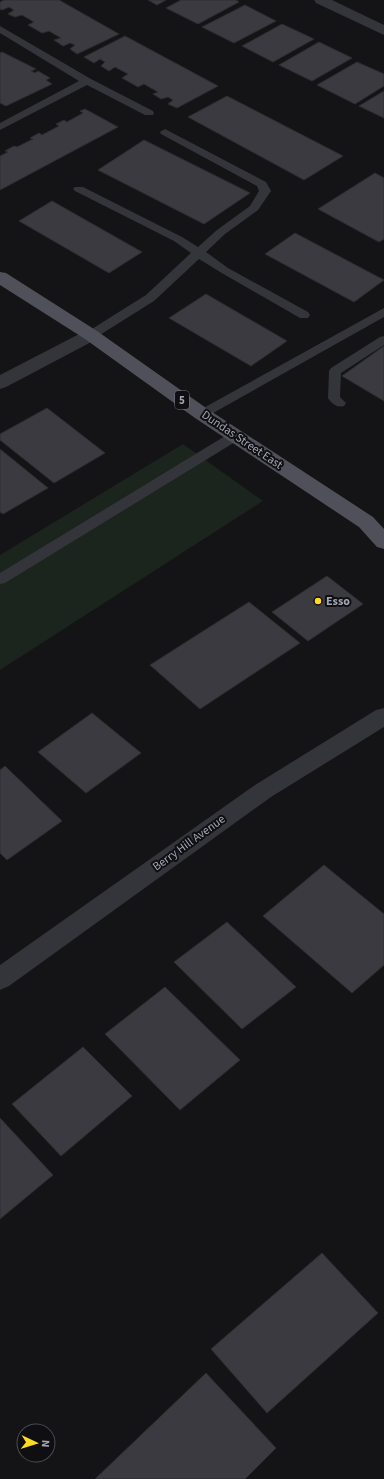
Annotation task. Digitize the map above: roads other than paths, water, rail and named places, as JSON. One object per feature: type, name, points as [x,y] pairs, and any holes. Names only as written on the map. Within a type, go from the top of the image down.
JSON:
[{"type":"main road","name":"Dundas Street East","points":[[0,277],[90,335],[235,436],[375,524],[384,542]]},
{"type":"street","points":[[321,0],[384,31]]},
{"type":"street","points":[[0,383],[90,335]]},
{"type":"street","name":"Berry Hill Avenue","points":[[0,979],[263,791],[384,716]]},
{"type":"lane","points":[[0,29],[87,81],[149,113]]},
{"type":"lane","points":[[1,125],[87,81]]},
{"type":"lane","points":[[90,335],[150,298],[221,232],[254,208],[265,191],[262,184],[165,132]]},
{"type":"lane","points":[[79,189],[178,239],[224,270],[304,315]]},
{"type":"lane","points":[[202,414],[384,312]]},
{"type":"lane","points":[[340,403],[334,398],[335,371],[384,340]]},
{"type":"lane","points":[[0,579],[235,436]]},
{"type":"place","name":"Esso","points":[[318,601]]}]
